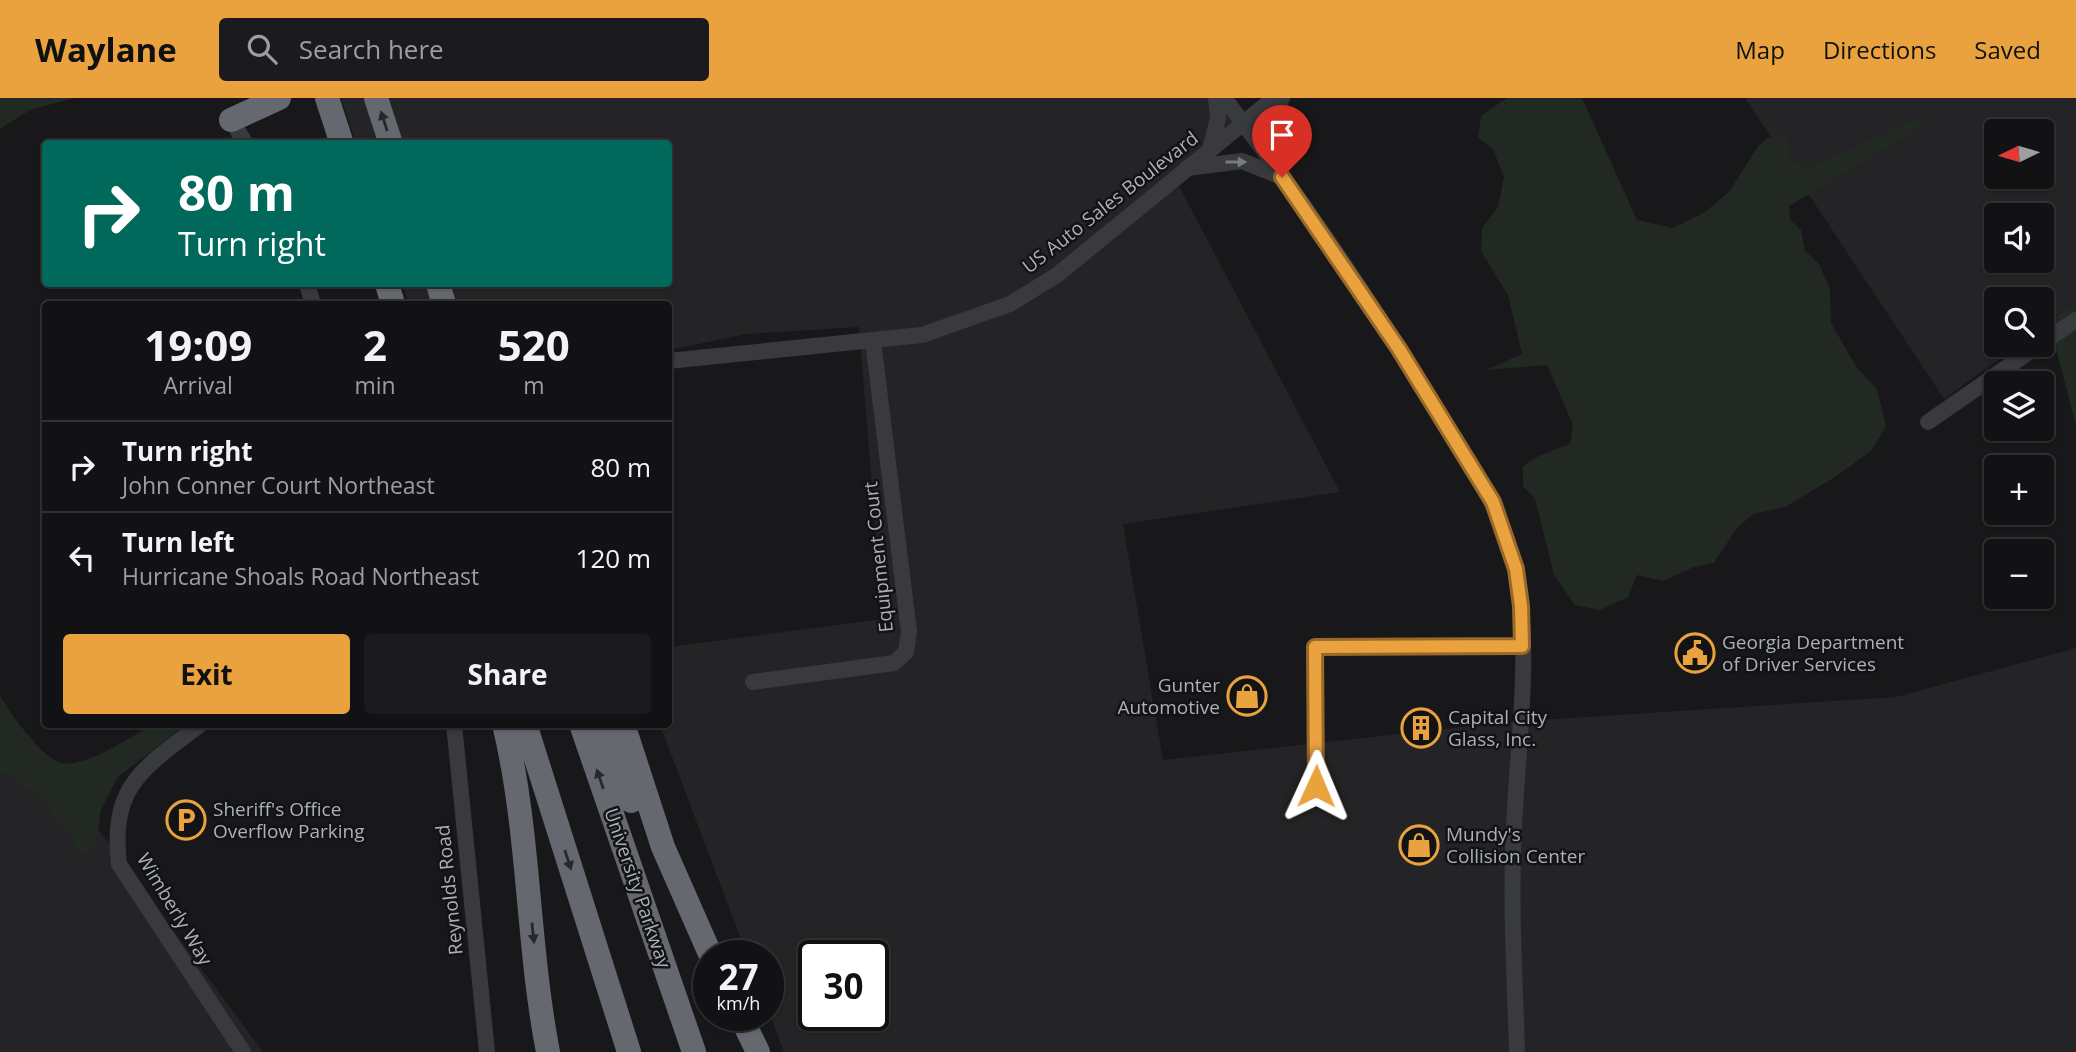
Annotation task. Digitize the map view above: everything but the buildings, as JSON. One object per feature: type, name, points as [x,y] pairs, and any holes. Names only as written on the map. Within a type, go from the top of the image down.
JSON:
[{"type":"highway","points":[[230,120],[279,98]]},
{"type":"highway","points":[[327,98],[341,140]]},
{"type":"highway","points":[[376,98],[390,140]]},
{"type":"highway","points":[[505,728],[525,853],[539,996],[548,1052]]},
{"type":"highway","points":[[526,728],[629,1052]]},
{"type":"highway","name":"University Parkway","points":[[582,728],[694,1052]]},
{"type":"highway","points":[[601,728],[636,812],[669,880],[688,910]]},
{"type":"highway","points":[[624,728],[651,813],[702,940]]},
{"type":"highway","points":[[748,1031],[758,1052]]},
{"type":"street","points":[[1210,150],[1219,118],[1216,98]]},
{"type":"street","points":[[1224,98],[1278,171],[1399,349],[1493,502],[1516,569],[1521,606],[1522,646],[1512,868],[1517,1052]]},
{"type":"street","name":"US Auto Sales Boulevard","points":[[672,362],[922,335],[1010,304],[1057,275],[1274,98]]},
{"type":"street","points":[[1278,171],[1271,127],[1282,98]]},
{"type":"street","points":[[230,120],[243,140]]},
{"type":"street","points":[[1188,168],[1242,162],[1278,171]]},
{"type":"street","points":[[2054,335],[2076,320]]},
{"type":"street","name":"Equipment Court","points":[[752,681],[894,663],[906,652],[909,632],[873,341]]},
{"type":"street","points":[[1928,422],[2022,357]]},
{"type":"street","points":[[1316,786],[1315,647],[1522,646]]},
{"type":"street","name":"Wimberly Way","points":[[196,728],[146,768],[132,783],[119,811],[118,851],[120,864],[243,1052]]},
{"type":"street","name":"Reynolds Road","points":[[454,728],[487,1052]]},
{"type":"shaded area","points":[[0,98],[74,98],[30,110],[0,129]]},
{"type":"shaded area","points":[[341,98],[1216,98],[1239,127],[1178,184],[1340,492],[1123,524],[1163,760],[1508,722],[1896,697],[2076,648],[2076,1052],[784,1052],[776,1031],[784,1031],[784,940],[741,940],[661,728],[672,728],[672,647],[883,619],[859,327],[747,334],[672,349],[672,301],[408,301],[403,287],[672,287],[672,140],[355,140]]},
{"type":"shaded area","points":[[1507,98],[1582,98],[1637,220],[1673,228],[1705,212],[1729,192],[1758,146],[1768,138],[1787,138],[1791,161],[1808,168],[1917,118],[1923,126],[1789,206],[1790,220],[1801,230],[1805,251],[1819,264],[1830,289],[1831,323],[1857,368],[1877,389],[1886,427],[1871,451],[1835,477],[1785,507],[1753,514],[1736,529],[1714,563],[1694,567],[1663,581],[1637,575],[1628,597],[1600,610],[1575,605],[1554,575],[1535,499],[1523,486],[1523,466],[1539,456],[1570,444],[1573,425],[1547,365],[1486,370],[1522,354],[1508,295],[1481,251],[1482,228],[1498,207],[1504,177],[1493,149],[1478,137],[1481,116]]},
{"type":"shaded area","points":[[1745,98],[2076,98],[2076,302],[2054,318],[2054,287],[1984,287],[1984,357],[2002,357],[1944,399]]},
{"type":"shaded area","points":[[2076,302],[2076,425],[2054,341],[2054,318]]},
{"type":"shaded area","points":[[0,696],[40,749],[56,761],[66,764],[91,758],[148,728],[181,728],[118,777],[101,809],[95,848],[83,855],[39,796],[0,771]]},
{"type":"shaded area","points":[[28,734],[263,1052],[0,1052],[0,746]]},
{"type":"place","name":"Georgia Department of Driver Services","points":[[1695,653]]},
{"type":"place","name":"Gunter Automotive","points":[[1247,696]]},
{"type":"place","name":"Capital City Glass, Inc.","points":[[1421,728]]},
{"type":"place","name":"Sheriff's Office Overflow Parking","points":[[186,820]]},
{"type":"place","name":"Mundy's Collision Center","points":[[1419,845]]},
{"type":"route","points":[[1282,177],[1399,349],[1493,502],[1516,569],[1521,606],[1522,646],[1315,647],[1316,786]]}]
